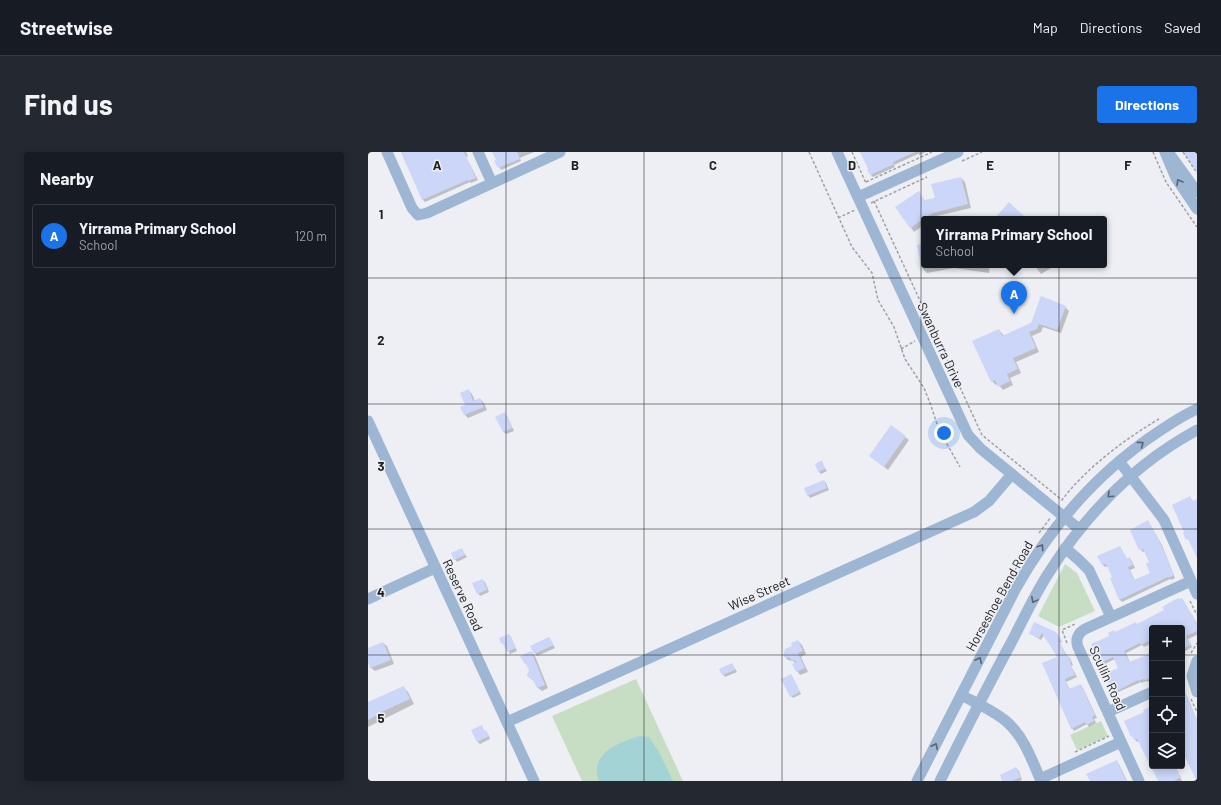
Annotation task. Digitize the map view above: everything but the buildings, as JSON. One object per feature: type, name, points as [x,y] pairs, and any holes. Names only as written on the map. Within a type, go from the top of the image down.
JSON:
[{"type":"street","points":[[386,152],[412,208],[418,215],[427,213],[560,152]]},
{"type":"street","points":[[478,152],[492,183]]},
{"type":"street","name":"Swanburra Drive","points":[[837,152],[965,430],[976,445],[1079,529]]},
{"type":"street","points":[[858,197],[958,152]]},
{"type":"street","points":[[1167,152],[1197,192]]},
{"type":"street","points":[[1167,152],[1176,178],[1197,209]]},
{"type":"street","name":"Horseshoe Bend Road","points":[[917,781],[1022,578],[1042,545],[1080,498],[1102,476],[1151,437],[1196,409]]},
{"type":"street","name":"Reserve Road","points":[[368,421],[534,781]]},
{"type":"street","points":[[940,781],[978,704],[1047,575],[1065,548],[1102,502],[1131,476],[1165,449],[1197,430]]},
{"type":"street","points":[[1119,461],[1164,520],[1197,594]]},
{"type":"street","name":"Wise Street","points":[[507,722],[974,512],[989,501],[1012,474]]},
{"type":"street","points":[[1065,548],[1088,570],[1111,617]]},
{"type":"street","points":[[368,598],[435,568]]},
{"type":"street","name":"Scullin Road","points":[[1139,781],[1117,744],[1108,712],[1078,647],[1077,639],[1083,630],[1191,581]]},
{"type":"street","points":[[1197,661],[1192,672],[1187,678],[1197,692]]},
{"type":"street","points":[[1108,712],[1149,693]]},
{"type":"street","points":[[961,695],[1002,718],[1014,730],[1023,742],[1040,780],[1117,744]]},
{"type":"path","points":[[809,152],[852,247],[872,273],[878,300],[894,327],[905,359],[924,388],[939,430],[960,467]]},
{"type":"path","points":[[852,152],[982,435],[1062,500],[1102,460],[1122,443],[1161,418]]},
{"type":"path","points":[[870,192],[932,152]]},
{"type":"path","points":[[1183,152],[1197,173]]},
{"type":"path","points":[[1068,644],[1062,630],[1075,624]]},
{"type":"path","points":[[1075,752],[1109,736],[1117,744]]},
{"type":"green space","points":[[1065,564],[1077,573],[1095,611],[1059,627],[1038,616]]},
{"type":"green space","points":[[636,679],[683,781],[582,781],[552,716]]},
{"type":"green space","points":[[1101,721],[1108,736],[1077,750],[1070,735]]},
{"type":"water","points":[[639,736],[649,737],[659,752],[673,781],[599,781],[597,770],[602,756],[613,747]]},
{"type":"place","name":"Yirrama Primary School","points":[[1014,314]]}]
